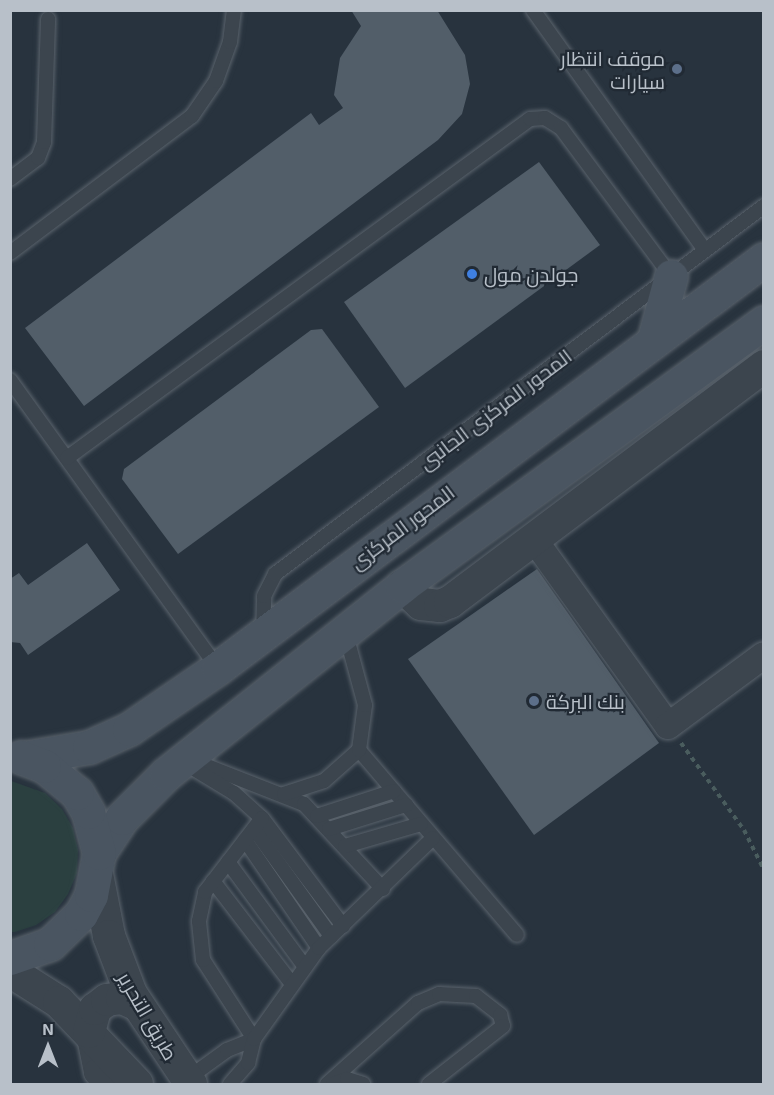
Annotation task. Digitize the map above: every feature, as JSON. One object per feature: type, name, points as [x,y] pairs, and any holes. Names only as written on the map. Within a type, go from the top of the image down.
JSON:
[{"type":"main road","name":"المحور المركزى","points":[[17,757],[67,753],[109,739],[218,668],[654,339],[764,259]]},
{"type":"main road","points":[[654,339],[671,276]]},
{"type":"main road","points":[[10,958],[50,944],[67,930],[81,914],[98,863],[136,802],[184,760],[402,586],[764,322]]},
{"type":"main road","points":[[319,590],[327,614],[347,629]]},
{"type":"main road","points":[[17,757],[62,778],[76,794],[88,812],[98,863]]},
{"type":"street","points":[[402,586],[421,604],[440,606],[764,366]]},
{"type":"street","points":[[533,538],[668,726],[764,655]]},
{"type":"street","name":"طريق التحرير","points":[[98,863],[109,936],[138,1005],[189,1082]]},
{"type":"street","points":[[10,971],[59,1002],[137,1084]]},
{"type":"street","points":[[106,1084],[97,1072],[89,1032],[92,1016],[101,1003],[115,998],[138,1005]]},
{"type":"lane","points":[[10,253],[192,116],[216,81],[230,42],[234,10]]},
{"type":"lane","points":[[533,10],[705,250]]},
{"type":"lane","points":[[10,179],[33,164],[44,142],[48,19]]},
{"type":"lane","points":[[67,458],[530,119],[545,118],[561,128],[671,276]]},
{"type":"lane","name":"المحور المركزى الجانبى","points":[[263,633],[264,596],[275,574],[764,206]]},
{"type":"lane","points":[[10,380],[218,668]]},
{"type":"lane","points":[[284,794],[324,781],[358,750],[365,705],[347,629]]},
{"type":"lane","points":[[358,750],[517,935]]},
{"type":"lane","points":[[184,760],[284,794],[317,816],[383,889]]},
{"type":"lane","points":[[184,760],[217,782],[331,936]]},
{"type":"lane","points":[[317,816],[394,791]]},
{"type":"lane","points":[[328,829],[406,805]]},
{"type":"lane","points":[[345,846],[421,824]]},
{"type":"lane","points":[[254,829],[213,881],[201,906],[202,953],[254,1039]]},
{"type":"lane","points":[[254,829],[343,926]]},
{"type":"lane","points":[[254,829],[319,948]]},
{"type":"lane","points":[[230,1084],[248,1063],[254,1039],[319,948],[383,889],[433,838]]},
{"type":"lane","points":[[228,862],[305,967]]},
{"type":"lane","points":[[213,881],[292,984]]},
{"type":"lane","points":[[327,1084],[418,1003],[439,994],[476,996],[500,1015],[503,1026],[429,1084]]},
{"type":"lane","points":[[189,1082],[226,1050],[254,1039]]},
{"type":"lane","points":[[333,1084],[346,1079],[363,1084]]},
{"type":"path","points":[[668,726],[744,830],[764,870]]},
{"type":"green space","points":[[11,781],[45,793],[62,809],[73,828],[78,850],[77,873],[68,894],[55,912],[36,925],[15,932],[10,932]]},
{"type":"building","points":[[351,10],[437,10],[465,55],[470,84],[462,114],[438,140],[84,406],[25,328],[311,113],[319,125],[343,108],[334,95],[340,58],[361,26]]},
{"type":"building","name":"جولدن مول","points":[[539,162],[600,245],[405,388],[344,302]]},
{"type":"building","points":[[322,329],[379,407],[178,554],[122,479],[124,469],[311,330]]},
{"type":"building","points":[[87,543],[120,590],[28,655],[20,643],[10,642],[10,579],[19,573],[28,585]]},
{"type":"building","name":"بنك البركة","points":[[537,569],[659,743],[534,835],[408,659]]},
{"type":"place","name":"موقف انتظار سيارات","points":[[677,69]]},
{"type":"place","name":"جولدن مول","points":[[472,274]]},
{"type":"place","name":"بنك البركة","points":[[534,701]]}]
